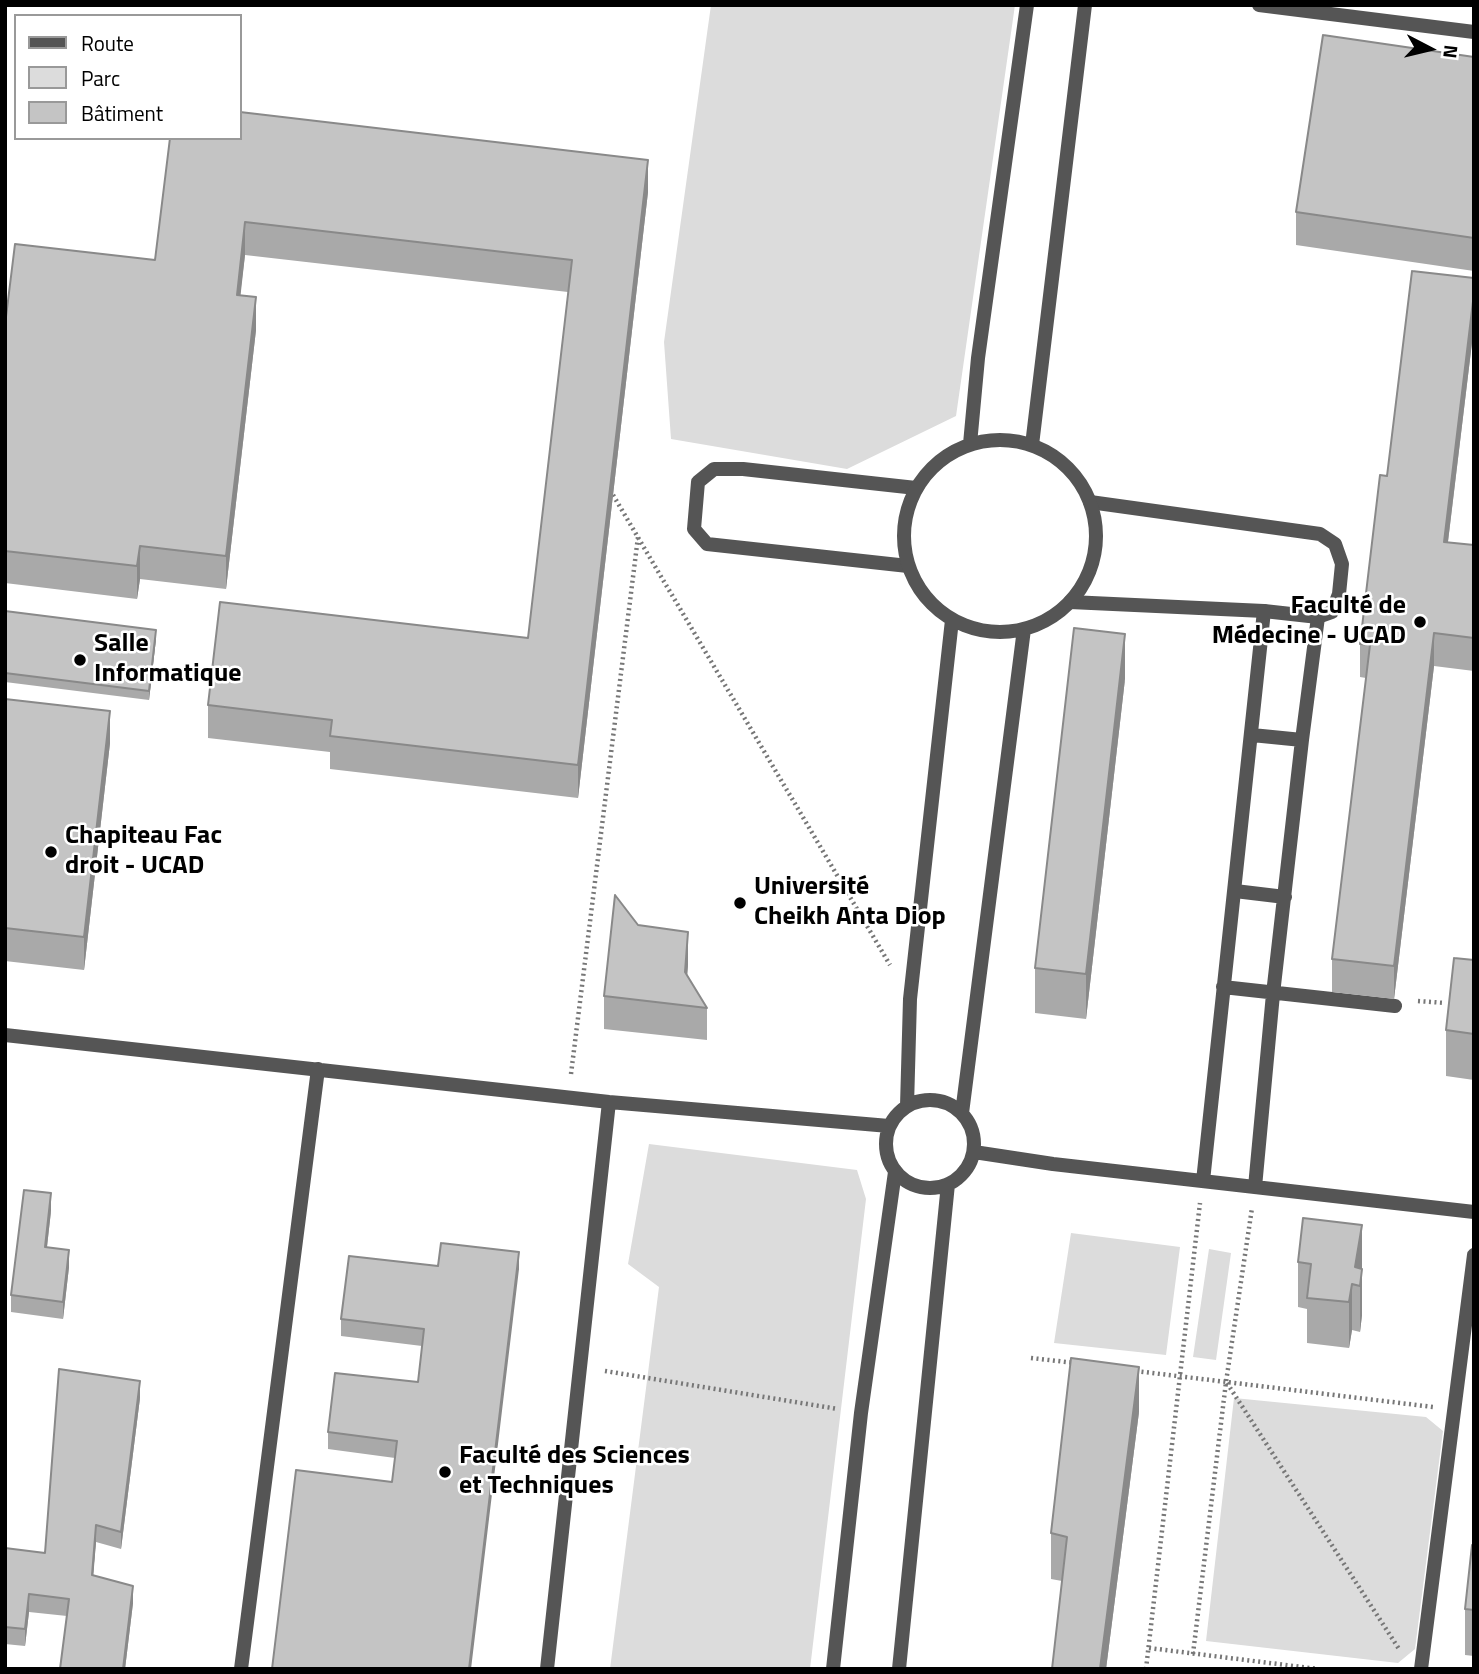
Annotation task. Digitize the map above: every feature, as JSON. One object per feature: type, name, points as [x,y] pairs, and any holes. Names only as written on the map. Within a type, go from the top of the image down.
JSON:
[{"type":"street","points":[[970,444],[978,358],[1027,5]]},
{"type":"street","points":[[1032,445],[1085,5]]},
{"type":"street","points":[[1259,5],[1303,8],[1474,32]]},
{"type":"street","points":[[1001,439],[1032,445],[1057,458],[1076,477],[1090,502],[1096,528],[1094,555],[1085,580],[1070,602],[1048,619],[1024,629],[1000,632],[975,629],[952,620],[933,606],[918,588],[908,566],[904,540],[906,513],[916,488],[930,469],[949,454],[970,444],[1001,439]]},
{"type":"street","points":[[908,566],[707,544],[694,528],[698,482],[714,469],[743,469],[916,488]]},
{"type":"street","points":[[1070,602],[1264,611],[1318,617],[1332,612],[1339,594],[1342,564],[1335,544],[1320,534],[1090,502]]},
{"type":"street","points":[[1203,1181],[1264,611]]},
{"type":"street","points":[[1255,1187],[1301,740],[1318,617]]},
{"type":"street","points":[[907,1106],[910,999],[952,620]]},
{"type":"street","points":[[962,1112],[1024,629]]},
{"type":"street","points":[[1252,735],[1301,740]]},
{"type":"street","points":[[1235,891],[1285,897]]},
{"type":"street","points":[[1223,987],[1395,1006]]},
{"type":"street","points":[[5,1035],[609,1102],[890,1126]]},
{"type":"street","points":[[241,1669],[318,1069]]},
{"type":"street","points":[[936,1099],[962,1112],[974,1137],[974,1152],[960,1177],[934,1188],[920,1187],[907,1182],[895,1172],[886,1150],[886,1138],[897,1114],[920,1100],[936,1099]]},
{"type":"street","points":[[547,1669],[609,1102]]},
{"type":"street","points":[[974,1152],[1053,1164],[1474,1212]]},
{"type":"street","points":[[833,1669],[860,1413],[895,1172]]},
{"type":"street","points":[[899,1669],[948,1184]]},
{"type":"street","points":[[1422,1669],[1474,1255]]},
{"type":"path","points":[[612,495],[910,999]]},
{"type":"path","points":[[568,1097],[638,537]]},
{"type":"path","points":[[1146,1669],[1203,1181]]},
{"type":"path","points":[[1193,1654],[1226,1382],[1255,1187]]},
{"type":"path","points":[[1031,1358],[1084,1364]]},
{"type":"path","points":[[579,1367],[860,1413]]},
{"type":"path","points":[[1125,1370],[1454,1410]]},
{"type":"path","points":[[1226,1382],[1405,1657]]},
{"type":"path","points":[[1149,1648],[1318,1669]]},
{"type":"green space","points":[[711,5],[1015,5],[956,416],[847,469],[671,439],[664,342]]},
{"type":"green space","points":[[649,1144],[857,1170],[866,1199],[810,1669],[610,1669],[659,1287],[628,1264]]},
{"type":"green space","points":[[1071,1233],[1180,1247],[1166,1355],[1054,1343]]},
{"type":"green space","points":[[1209,1249],[1231,1253],[1216,1360],[1193,1357]]},
{"type":"green space","points":[[1234,1398],[1426,1417],[1443,1431],[1415,1649],[1398,1663],[1206,1641]]},
{"type":"building","points":[[1323,35],[1474,57],[1474,238],[1296,212]]},
{"type":"building","points":[[242,112],[648,160],[578,765],[330,736],[332,720],[208,705],[220,602],[528,638],[572,260],[245,222],[237,295],[256,297],[226,556],[140,546],[137,566],[5,551],[5,325],[15,244],[155,260],[170,140],[242,140]]},
{"type":"building","name":"Faculté de Médecine - UCAD","points":[[1412,271],[1474,278],[1444,542],[1474,545],[1474,638],[1434,633],[1394,966],[1332,959],[1370,645],[1360,644],[1380,475],[1387,476]]},
{"type":"building","name":"Salle Informatique","points":[[5,611],[156,630],[149,691],[5,673]]},
{"type":"building","points":[[1074,628],[1125,634],[1086,974],[1035,968]]},
{"type":"building","name":"Chapiteau Fac droit - UCAD","points":[[5,699],[110,711],[84,937],[5,928]]},
{"type":"building","points":[[615,895],[638,925],[688,932],[685,972],[707,1008],[604,996]]},
{"type":"building","points":[[1454,958],[1474,960],[1474,1034],[1446,1030]]},
{"type":"building","points":[[24,1190],[51,1193],[45,1247],[69,1250],[63,1302],[11,1295]]},
{"type":"building","points":[[1303,1218],[1362,1225],[1355,1267],[1362,1269],[1360,1286],[1352,1284],[1349,1302],[1307,1298],[1311,1264],[1298,1262]]},
{"type":"building","name":"Faculté des Sciences et Techniques","points":[[441,1243],[519,1252],[469,1669],[272,1669],[296,1470],[392,1482],[397,1441],[328,1432],[335,1373],[418,1382],[424,1329],[341,1319],[349,1256],[438,1266]]},
{"type":"building","points":[[1071,1358],[1139,1367],[1100,1669],[1052,1669],[1067,1537],[1051,1533]]},
{"type":"building","points":[[59,1369],[140,1381],[121,1532],[96,1525],[92,1575],[133,1586],[123,1669],[60,1669],[69,1599],[29,1594],[25,1629],[5,1627],[5,1548],[45,1553]]},
{"type":"building","points":[[1474,1545],[1474,1610],[1465,1609]]},
{"type":"place","name":"Faculté de Médecine - UCAD","points":[[1420,622]]},
{"type":"place","name":"Salle Informatique","points":[[80,660]]},
{"type":"place","name":"Chapiteau Fac droit - UCAD","points":[[51,852]]},
{"type":"place","name":"Université Cheikh Anta Diop","points":[[740,903]]},
{"type":"place","name":"Faculté des Sciences et Techniques","points":[[445,1472]]}]
